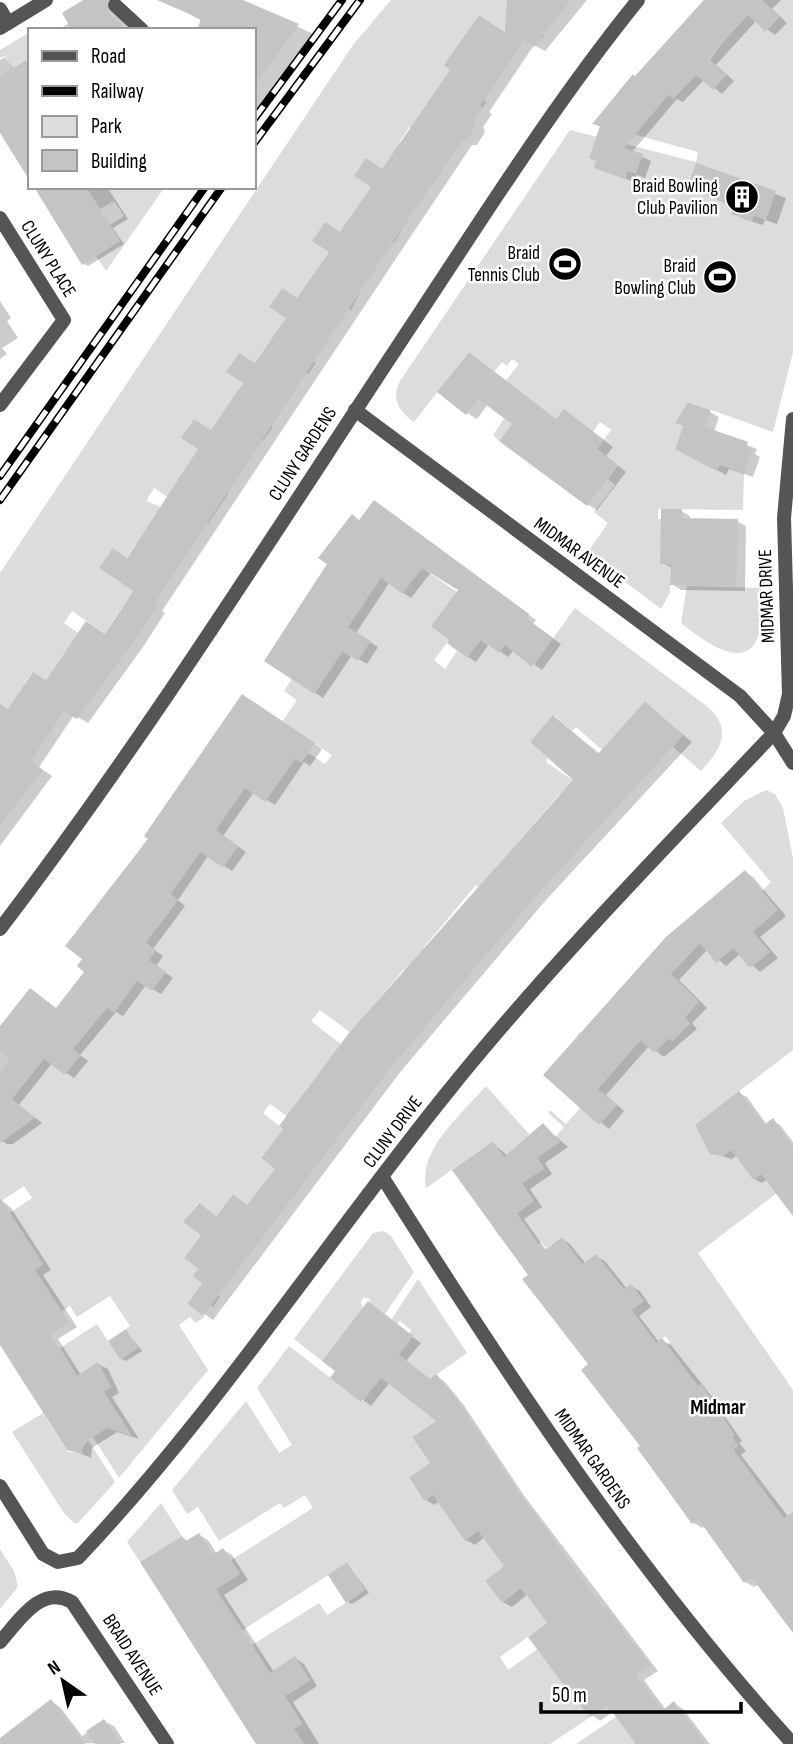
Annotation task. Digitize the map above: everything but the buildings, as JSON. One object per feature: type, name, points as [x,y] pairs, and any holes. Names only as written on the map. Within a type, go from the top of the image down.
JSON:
[{"type":"street","points":[[0,9],[4,25],[46,0]]},
{"type":"street","name":"CLUNY GARDENS","points":[[0,929],[67,839],[173,686],[548,118],[638,0]]},
{"type":"street","points":[[115,5],[140,28]]},
{"type":"street","name":"CLUNY PLACE","points":[[0,218],[64,320],[0,405]]},
{"type":"street","name":"MIDMAR AVENUE","points":[[355,410],[740,696],[774,733]]},
{"type":"street","name":"MIDMAR DRIVE","points":[[774,733],[784,716],[791,685],[784,518],[793,419]]},
{"type":"street","points":[[774,733],[793,763]]},
{"type":"street","name":"CLUNY DRIVE","points":[[0,1486],[43,1554],[58,1562],[78,1558],[165,1460],[445,1096],[575,942],[774,733]]},
{"type":"street","name":"MIDMAR GARDENS","points":[[383,1178],[589,1490],[682,1614],[793,1744]]},
{"type":"street","name":"BRAID AVENUE","points":[[0,1642],[39,1601],[57,1596],[78,1607],[167,1744]]},
{"type":"green space","points":[[391,0],[507,0],[510,7],[545,34],[541,39],[523,27],[516,39],[479,15],[470,29],[481,90],[476,97],[486,101],[483,107],[439,87],[421,135],[409,127],[399,143],[441,172],[436,180],[395,152],[382,171],[366,159],[372,186],[360,204],[401,231],[394,243],[353,216],[340,235],[325,222],[313,241],[330,250],[318,269],[358,296],[351,310],[310,282],[297,301],[282,288],[270,306],[287,316],[275,335],[316,363],[308,374],[267,347],[255,365],[239,353],[227,372],[244,381],[232,400],[273,427],[263,441],[222,414],[210,432],[194,419],[182,438],[199,447],[187,467],[228,494],[208,524],[154,488],[146,501],[161,507],[125,560],[100,568],[116,580],[121,574],[157,599],[154,604],[133,591],[110,625],[126,648],[72,611],[64,623],[78,633],[46,680],[33,672],[25,683],[64,710],[61,715],[42,702],[28,722],[0,705],[0,573],[353,45]]},
{"type":"green space","points":[[762,0],[793,0],[793,352],[773,432],[689,402],[675,423],[683,426],[675,449],[700,458],[699,461],[715,471],[720,465],[744,473],[743,510],[658,509],[658,519],[687,519],[661,540],[660,564],[680,565],[686,569],[671,569],[670,592],[661,609],[587,553],[608,523],[594,512],[615,485],[608,479],[618,465],[597,449],[611,430],[600,422],[555,482],[550,479],[561,463],[556,419],[531,400],[499,441],[493,435],[518,398],[487,405],[519,364],[512,359],[507,366],[502,362],[494,372],[469,352],[414,422],[398,405],[396,394],[400,381],[570,130],[696,162],[698,152],[618,130],[656,83],[673,98],[696,75],[713,90],[726,75],[710,60],[740,19],[748,15],[765,32],[779,17]]},
{"type":"green space","points":[[28,33],[28,69],[15,73],[4,56],[0,58],[0,50]]},
{"type":"green space","points":[[87,189],[162,191],[106,271],[96,256],[120,241],[110,225],[124,216],[114,201],[100,209]]},
{"type":"green space","points":[[334,543],[396,576],[390,585],[402,594],[422,568],[457,592],[449,640],[434,660],[445,669],[457,651],[467,658],[479,639],[499,653],[515,632],[522,658],[533,666],[575,608],[708,707],[720,724],[721,739],[714,755],[701,771],[673,747],[683,735],[645,701],[602,750],[576,727],[572,731],[554,715],[530,742],[548,758],[546,762],[571,779],[610,814],[578,812],[559,795],[497,866],[528,906],[526,908],[497,903],[476,885],[424,947],[445,966],[425,987],[404,969],[351,1033],[320,1010],[311,1021],[365,1063],[334,1054],[305,1091],[348,1123],[310,1133],[270,1104],[263,1113],[283,1129],[261,1158],[300,1188],[290,1201],[269,1186],[247,1205],[233,1194],[214,1218],[198,1203],[184,1222],[202,1234],[184,1258],[198,1269],[194,1276],[220,1297],[213,1307],[194,1294],[187,1304],[205,1317],[195,1323],[190,1317],[179,1325],[208,1370],[119,1478],[93,1437],[110,1426],[122,1427],[123,1421],[118,1414],[113,1414],[96,1397],[111,1387],[96,1364],[78,1378],[60,1348],[97,1324],[120,1360],[138,1348],[126,1329],[130,1326],[110,1296],[77,1317],[70,1306],[49,1320],[29,1290],[42,1281],[35,1270],[43,1264],[10,1213],[32,1198],[24,1186],[0,1202],[0,1085],[45,1057],[65,1075],[62,1041],[77,1044],[83,1037],[89,1000],[73,986],[75,984],[136,980],[152,991],[149,960],[155,950],[139,937],[156,904],[168,913],[178,900],[149,878],[142,846],[148,839],[174,857],[178,883],[201,851],[223,868],[238,846],[215,831],[270,740],[301,763],[308,753],[325,764],[332,755],[282,722],[297,700],[284,691],[292,679],[314,694],[321,684],[293,665],[339,649],[357,661],[370,642],[347,628],[361,608],[351,580],[322,561]]},
{"type":"green space","points":[[687,586],[761,588],[761,626],[754,645],[745,652],[723,650],[681,623]]},
{"type":"green space","points":[[766,790],[775,794],[783,808],[793,858],[793,1050],[707,1116],[721,1157],[731,1150],[753,1180],[793,1152],[793,1181],[698,1253],[793,1390],[793,1527],[764,1532],[733,1450],[738,1446],[732,1437],[735,1435],[684,1432],[717,1407],[701,1384],[666,1409],[667,1345],[670,1342],[665,1336],[656,1343],[653,1339],[595,1338],[643,1301],[631,1284],[605,1304],[609,1271],[596,1254],[581,1265],[562,1237],[546,1248],[541,1242],[528,1252],[522,1221],[500,1237],[494,1229],[534,1201],[521,1182],[544,1168],[530,1147],[509,1164],[493,1141],[426,1188],[425,1174],[429,1159],[444,1132],[486,1086],[545,1152],[560,1142],[555,1137],[564,1127],[548,1113],[550,1110],[566,1124],[581,1107],[599,1125],[617,1105],[597,1090],[614,1070],[577,1036],[580,1032],[600,1049],[639,1038],[654,1053],[669,1038],[673,1041],[690,1023],[675,1008],[696,1005],[696,999],[653,957],[675,970],[696,947],[679,926],[682,923],[716,962],[735,947],[750,968],[770,952],[751,933],[762,891],[771,882],[721,823],[744,801]]},
{"type":"green space","points":[[383,1231],[391,1236],[414,1272],[385,1314],[371,1304],[369,1298],[363,1298],[363,1308],[322,1361],[294,1339],[373,1233]]},
{"type":"green space","points":[[418,1279],[467,1353],[416,1389],[446,1414],[412,1437],[432,1466],[409,1479],[424,1501],[441,1489],[486,1524],[506,1568],[485,1581],[502,1603],[517,1591],[519,1586],[547,1623],[500,1657],[508,1670],[557,1635],[595,1714],[550,1744],[304,1744],[294,1729],[302,1723],[283,1694],[289,1694],[309,1681],[295,1657],[271,1675],[252,1645],[319,1603],[327,1615],[365,1590],[347,1563],[221,1644],[216,1589],[240,1574],[231,1560],[313,1508],[305,1495],[284,1508],[280,1503],[219,1541],[198,1507],[187,1514],[172,1490],[246,1401],[279,1453],[292,1445],[257,1388],[289,1346],[362,1402],[397,1357],[411,1330],[400,1321],[397,1324],[391,1320]]},
{"type":"green space","points":[[43,1413],[68,1452],[78,1453],[88,1440],[115,1482],[78,1523],[74,1523],[64,1513],[12,1432]]},
{"type":"green space","points":[[161,1503],[182,1536],[140,1562],[127,1542]]},
{"type":"green space","points":[[0,1549],[14,1571],[18,1587],[0,1609]]},
{"type":"green space","points":[[635,1704],[636,1744],[576,1744]]},
{"type":"railway","points":[[256,116],[342,0]]},
{"type":"railway","points":[[256,140],[360,0]]},
{"type":"railway","points":[[0,476],[204,189]]},
{"type":"railway","points":[[0,500],[221,189]]},
{"type":"place","name":"Braid Bowling Club Pavilion","points":[[742,197]]},
{"type":"place","name":"Braid Tennis Club","points":[[565,264]]},
{"type":"place","name":"Braid Bowling Club","points":[[720,277]]},
{"type":"district","name":"Midmar","points":[[718,1407]]}]
